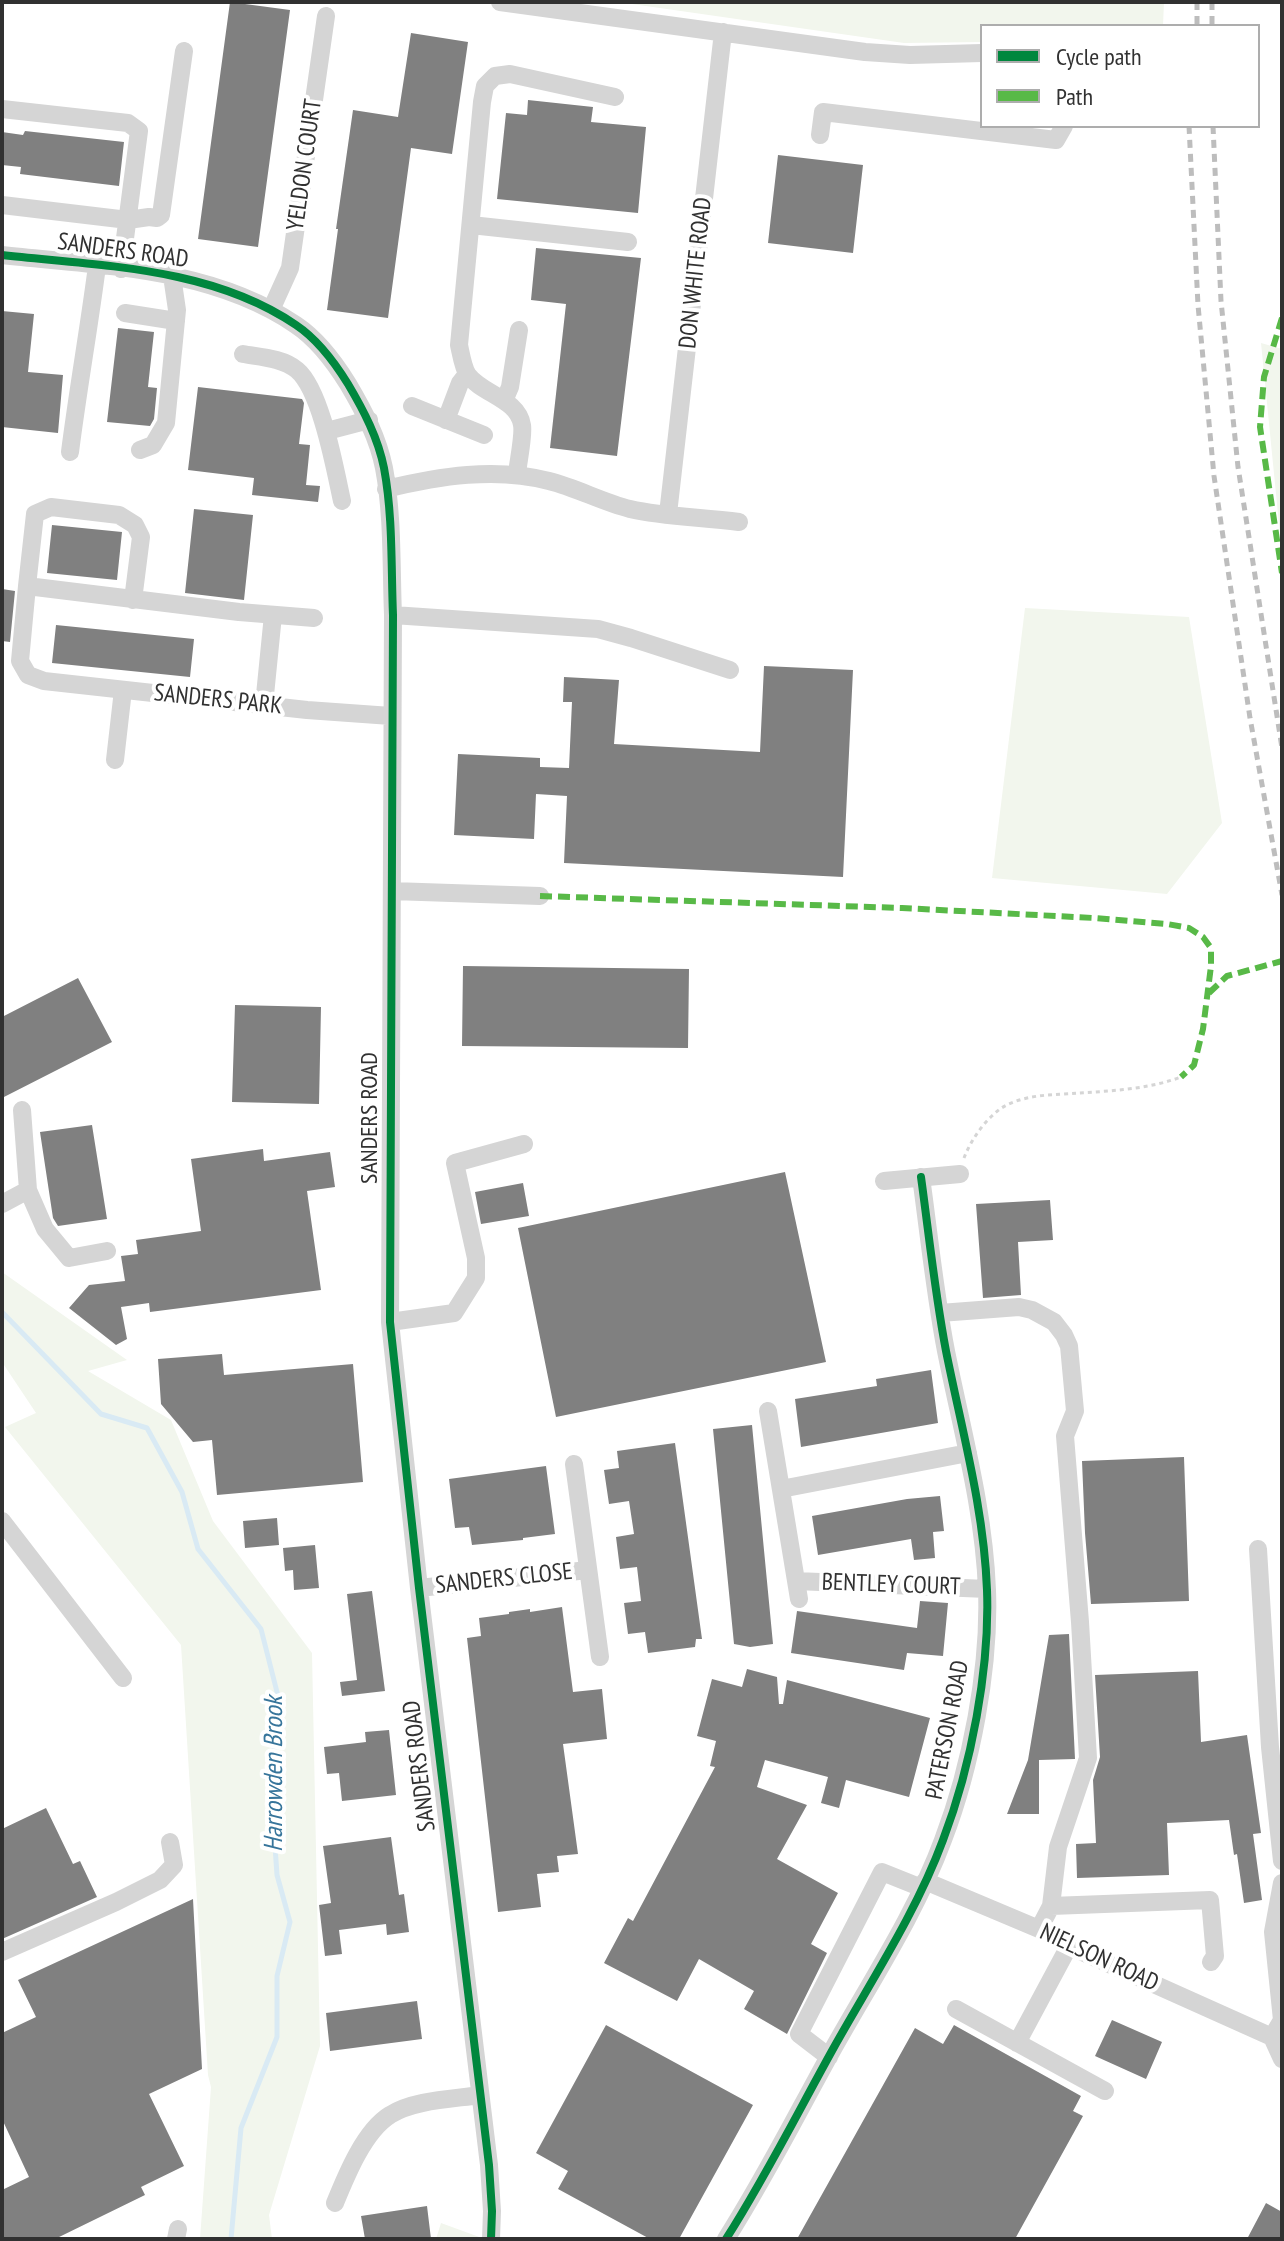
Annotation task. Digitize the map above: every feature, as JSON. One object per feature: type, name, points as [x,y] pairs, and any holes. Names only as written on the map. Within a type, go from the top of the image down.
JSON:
[{"type":"street","points":[[500,2],[865,52],[910,55],[980,53]]},
{"type":"street","name":"YELDON COURT","points":[[271,310],[290,268],[326,16]]},
{"type":"street","name":"DON WHITE ROAD","points":[[668,514],[723,32]]},
{"type":"street","points":[[2,205],[128,220],[161,215],[184,51]]},
{"type":"street","points":[[517,474],[522,424],[504,401],[467,374],[459,345],[485,86],[495,76],[510,74],[615,97]]},
{"type":"street","points":[[2,109],[128,123],[139,131],[121,269]]},
{"type":"street","points":[[820,135],[823,112],[1056,140],[1063,128]]},
{"type":"street","points":[[471,225],[628,242]]},
{"type":"street","name":"SANDERS ROAD","points":[[2,255],[207,283],[271,310],[298,326],[340,372],[369,420],[384,468],[393,615],[390,1322],[489,2165],[491,2239]]},
{"type":"street","points":[[70,452],[97,266]]},
{"type":"street","points":[[140,450],[153,445],[166,423],[177,310],[172,276]]},
{"type":"street","points":[[125,313],[176,321]]},
{"type":"street","points":[[504,401],[510,387],[519,330]]},
{"type":"street","points":[[243,354],[279,361],[296,368],[306,380],[327,431],[342,501]]},
{"type":"street","points":[[446,420],[460,383],[467,374]]},
{"type":"street","points":[[412,406],[484,435]]},
{"type":"street","points":[[327,431],[369,420]]},
{"type":"street","points":[[386,489],[453,476],[517,474],[632,509],[739,522]]},
{"type":"street","points":[[133,600],[141,537],[135,525],[119,515],[51,507],[35,514],[27,586],[133,600],[314,618]]},
{"type":"street","name":"SANDERS PARK","points":[[27,586],[20,661],[28,675],[44,681],[391,716]]},
{"type":"street","points":[[264,705],[273,615]]},
{"type":"street","points":[[393,615],[598,629],[730,670]]},
{"type":"street","points":[[115,760],[123,690]]},
{"type":"street","points":[[392,891],[540,896]]},
{"type":"street","points":[[22,1110],[28,1190],[45,1229],[69,1258],[107,1251]]},
{"type":"street","points":[[390,1322],[454,1313],[476,1278],[476,1258],[455,1163],[524,1144]]},
{"type":"street","points":[[884,1181],[960,1174]]},
{"type":"street","name":"PATERSON ROAD","points":[[726,2239],[924,1884],[957,1800],[971,1740],[987,1618],[980,1510],[940,1313],[921,1177]]},
{"type":"street","points":[[2,1204],[28,1190]]},
{"type":"street","points":[[940,1313],[1019,1307],[1032,1310],[1054,1322],[1069,1346],[1075,1411],[1065,1436],[1088,1758],[1058,1847],[1051,1906],[1039,1929]]},
{"type":"street","name":"BENTLEY COURT","points":[[768,1411],[797,1590],[987,1589]]},
{"type":"street","points":[[781,1489],[968,1453]]},
{"type":"street","name":"SANDERS CLOSE","points":[[574,1464],[600,1657]]},
{"type":"street","points":[[2,1521],[123,1678]]},
{"type":"street","points":[[1258,1549],[1270,1747],[1282,1861]]},
{"type":"street","name":"SANDERS CLOSE","points":[[419,1588],[588,1570]]},
{"type":"street","points":[[2,1952],[160,1880],[174,1865],[170,1842]]},
{"type":"street","name":"NIELSON ROAD","points":[[829,2057],[799,2034],[882,1872],[924,1884],[1039,1929],[1069,1946],[1272,2037]]},
{"type":"street","points":[[1282,1883],[1273,1932],[1282,2020],[1272,2037],[1282,2059]]},
{"type":"street","points":[[1051,1906],[1210,1900],[1215,1956],[1211,1962]]},
{"type":"street","points":[[1017,2043],[1069,1946]]},
{"type":"street","points":[[956,2009],[1105,2091]]},
{"type":"street","points":[[335,2203],[347,2174],[370,2135],[389,2115],[411,2106],[480,2095]]},
{"type":"path","points":[[960,1174],[973,1139],[1002,1108],[1031,1097],[1118,1090],[1181,1077]]},
{"type":"shaded area","points":[[618,2],[1164,2],[1163,24],[980,24],[980,42],[904,43]]},
{"type":"shaded area","points":[[1261,343],[1282,349],[1282,554]]},
{"type":"shaded area","points":[[1025,608],[1189,617],[1222,823],[1167,894],[992,878]]},
{"type":"shaded area","points":[[2,1272],[127,1360],[88,1371],[171,1420],[213,1521],[312,1653],[320,2046],[269,2215],[272,2239],[200,2239],[211,2087],[181,1645],[5,1427],[36,1413],[2,1362]]},
{"type":"shaded area","points":[[441,2223],[482,2238],[483,2239],[436,2239]]},
{"type":"building","points":[[230,2],[290,10],[258,247],[198,239]]},
{"type":"building","points":[[411,33],[468,42],[452,154],[411,148],[388,318],[327,310],[353,110],[398,117]]},
{"type":"building","points":[[528,100],[593,107],[591,122],[646,127],[638,213],[497,199],[506,113],[527,115]]},
{"type":"building","points":[[25,131],[124,142],[119,186],[20,174],[21,167],[2,165],[2,132],[23,135]]},
{"type":"building","points":[[778,155],[863,165],[853,253],[768,243]]},
{"type":"building","points":[[536,248],[641,258],[617,456],[550,448],[566,304],[531,300]]},
{"type":"building","points":[[2,311],[34,314],[28,372],[63,375],[58,433],[2,427]]},
{"type":"building","points":[[118,328],[154,332],[148,387],[157,388],[154,419],[150,426],[107,422]]},
{"type":"building","points":[[198,387],[302,399],[299,444],[310,445],[306,485],[320,486],[318,502],[252,495],[254,478],[188,470]]},
{"type":"building","points":[[194,509],[253,515],[244,600],[185,593]]},
{"type":"building","points":[[52,525],[122,532],[117,580],[47,573]]},
{"type":"building","points":[[2,589],[15,591],[10,642],[2,641]]},
{"type":"building","points":[[56,625],[194,639],[190,677],[52,663]]},
{"type":"building","points":[[764,666],[853,670],[843,877],[564,863],[567,796],[536,794],[534,839],[454,835],[458,754],[540,758],[540,767],[569,768],[572,702],[563,702],[564,677],[619,680],[614,744],[760,752]]},
{"type":"building","points":[[463,966],[689,969],[688,1048],[462,1046]]},
{"type":"building","points":[[78,978],[112,1042],[2,1098],[2,1017]]},
{"type":"building","points":[[235,1005],[321,1007],[319,1104],[232,1102]]},
{"type":"building","points":[[92,1125],[107,1219],[58,1226],[53,1218],[40,1132]]},
{"type":"building","points":[[263,1149],[264,1161],[330,1152],[335,1187],[307,1191],[321,1290],[150,1312],[149,1303],[121,1307],[127,1339],[116,1345],[69,1308],[89,1285],[125,1281],[121,1256],[138,1254],[136,1240],[201,1231],[191,1159]]},
{"type":"building","points":[[785,1172],[826,1362],[556,1417],[518,1228]]},
{"type":"building","points":[[523,1183],[529,1216],[481,1224],[475,1192]]},
{"type":"building","points":[[1050,1200],[1053,1240],[1018,1242],[1021,1295],[983,1298],[976,1204]]},
{"type":"building","points":[[222,1354],[224,1375],[353,1364],[363,1482],[217,1495],[212,1440],[193,1442],[161,1404],[158,1359]]},
{"type":"building","points":[[931,1370],[938,1423],[801,1447],[795,1399],[877,1386],[876,1379]]},
{"type":"building","points":[[752,1425],[773,1644],[750,1647],[734,1644],[713,1429]]},
{"type":"building","points":[[675,1443],[702,1639],[696,1639],[695,1647],[648,1653],[645,1632],[628,1634],[624,1603],[641,1601],[637,1567],[620,1569],[616,1537],[634,1534],[629,1501],[609,1504],[604,1470],[619,1468],[617,1451]]},
{"type":"building","points":[[1184,1457],[1189,1601],[1091,1604],[1082,1461]]},
{"type":"building","points":[[546,1466],[555,1534],[472,1545],[469,1527],[455,1528],[449,1479]]},
{"type":"building","points":[[940,1496],[944,1531],[933,1532],[935,1558],[914,1560],[911,1539],[818,1555],[812,1516]]},
{"type":"building","points":[[277,1518],[279,1545],[245,1548],[243,1521]]},
{"type":"building","points":[[315,1545],[319,1588],[294,1590],[293,1570],[285,1571],[283,1548]]},
{"type":"building","points":[[372,1591],[385,1691],[342,1696],[340,1682],[357,1680],[347,1594]]},
{"type":"building","points":[[920,1601],[948,1603],[943,1656],[907,1653],[904,1670],[791,1653],[797,1611],[917,1628]]},
{"type":"building","points":[[562,1607],[573,1692],[602,1689],[607,1739],[563,1744],[578,1854],[557,1856],[559,1872],[537,1874],[541,1907],[498,1912],[467,1638],[481,1636],[479,1618]]},
{"type":"building","points":[[1069,1634],[1075,1759],[1039,1760],[1039,1814],[1007,1814],[1028,1760],[1049,1635]]},
{"type":"building","points":[[747,1669],[777,1677],[779,1704],[783,1704],[787,1680],[930,1718],[909,1797],[846,1780],[839,1808],[821,1803],[828,1777],[765,1760],[757,1787],[807,1805],[777,1859],[838,1893],[811,1944],[827,1953],[787,2034],[744,2009],[754,1991],[699,1959],[677,2001],[604,1963],[628,1918],[633,1921],[715,1767],[710,1766],[716,1741],[697,1736],[712,1679],[742,1687]]},
{"type":"building","points":[[1198,1671],[1201,1742],[1247,1735],[1261,1833],[1253,1834],[1262,1900],[1244,1903],[1229,1820],[1167,1823],[1169,1875],[1077,1878],[1076,1844],[1096,1843],[1093,1780],[1100,1757],[1095,1675]]},
{"type":"building","points":[[389,1730],[396,1795],[342,1801],[339,1773],[327,1774],[324,1747],[366,1742],[365,1732]]},
{"type":"building","points":[[46,1808],[73,1864],[80,1861],[97,1897],[2,1939],[2,1829]]},
{"type":"building","points":[[391,1837],[399,1895],[404,1894],[409,1932],[387,1935],[386,1924],[339,1930],[342,1954],[325,1956],[319,1905],[331,1903],[323,1846]]},
{"type":"building","points":[[193,1899],[202,2069],[149,2094],[184,2166],[141,2187],[145,2195],[55,2239],[5,2239],[2,2233],[2,2190],[29,2177],[2,2119],[2,2033],[36,2017],[18,1980]]},
{"type":"building","points":[[417,2001],[422,2039],[330,2051],[326,2013]]},
{"type":"building","points":[[1112,2020],[1162,2042],[1146,2079],[1095,2056]]},
{"type":"building","points":[[606,2025],[753,2105],[679,2239],[650,2239],[558,2189],[568,2171],[536,2153]]},
{"type":"building","points":[[954,2025],[1081,2096],[1073,2111],[1083,2116],[1015,2239],[797,2239],[915,2028],[943,2044]]},
{"type":"building","points":[[1266,2203],[1282,2212],[1282,2239],[1247,2239]]},
{"type":"building","points":[[427,2206],[431,2239],[365,2239],[361,2216]]},
{"type":"waterway","name":"Harrowden Brook","points":[[2,1312],[101,1414],[147,1428],[182,1492],[198,1549],[261,1629],[278,1696],[271,1789],[277,1875],[290,1922],[277,1976],[277,2037],[241,2128],[231,2239]]},
{"type":"railway","points":[[1197,2],[1197,24]]},
{"type":"railway","points":[[1212,2],[1212,24]]},
{"type":"railway","points":[[1189,128],[1198,305],[1214,476],[1250,718],[1282,895]]},
{"type":"railway","points":[[1213,128],[1221,301],[1238,467],[1282,748]]},
{"type":"marked path","points":[[1282,318],[1264,377],[1260,427],[1282,573]]},
{"type":"marked path","points":[[540,896],[902,908],[1094,918],[1189,928],[1203,937],[1211,948],[1211,966],[1203,1029],[1194,1065],[1181,1077]]},
{"type":"marked path","points":[[1209,993],[1227,976],[1282,961]]},
{"type":"cycle path","points":[[2,255],[154,272],[228,291],[263,306],[304,331],[331,360],[365,415],[381,457],[389,504],[393,615],[390,1322],[489,2165],[491,2239]]},
{"type":"cycle path","points":[[726,2239],[920,1894],[953,1811],[977,1717],[987,1620],[982,1530],[942,1330],[921,1177]]}]
